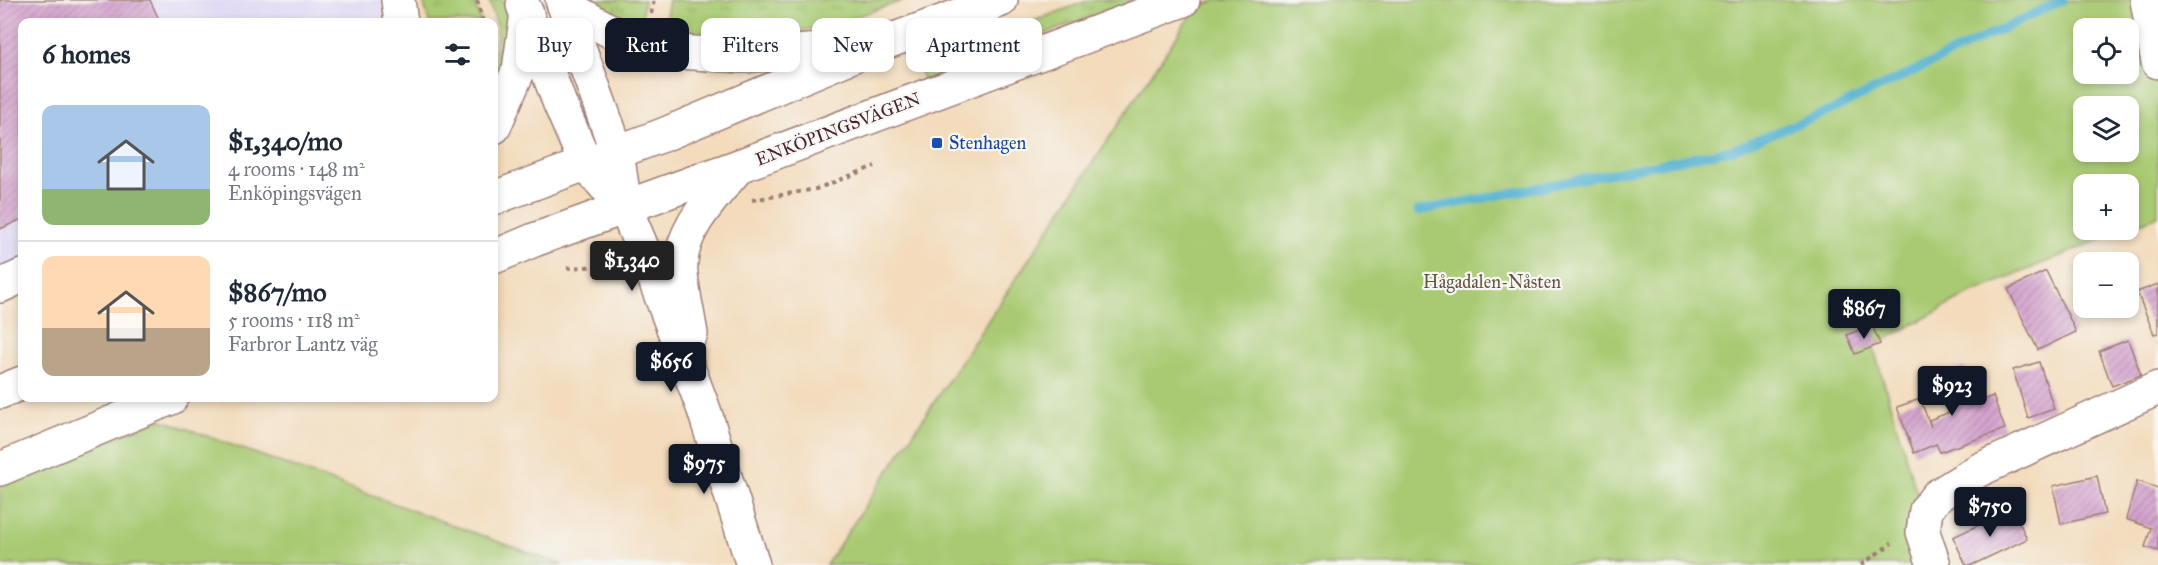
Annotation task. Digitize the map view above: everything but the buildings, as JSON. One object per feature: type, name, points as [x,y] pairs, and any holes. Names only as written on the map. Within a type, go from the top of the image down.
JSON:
[{"type":"main road","points":[[398,0],[400,18]]},
{"type":"main road","points":[[894,39],[1001,0]]},
{"type":"main road","name":"ENKÖPINGSVÄGEN","points":[[498,255],[1183,0]]},
{"type":"main road","points":[[2147,0],[2158,62]]},
{"type":"main road","points":[[563,2],[623,38],[661,51],[742,56],[812,51]]},
{"type":"main road","points":[[563,2],[616,152],[625,207],[704,410],[753,565]]},
{"type":"main road","points":[[524,6],[560,104],[586,164],[625,207]]},
{"type":"main road","points":[[498,118],[519,69],[524,6]]},
{"type":"main road","points":[[498,197],[663,135],[814,72]]},
{"type":"main road","points":[[704,410],[681,272],[685,245],[696,219],[739,166]]},
{"type":"main road","points":[[0,286],[18,278]]},
{"type":"main road","points":[[0,392],[18,385]]},
{"type":"main road","points":[[1934,565],[1923,532],[1926,510],[1937,496],[1978,470],[2158,388]]},
{"type":"main road","points":[[0,468],[161,402]]},
{"type":"path","points":[[477,0],[482,18]]},
{"type":"path","points":[[742,201],[816,189],[875,166]]},
{"type":"path","points":[[567,268],[601,266],[643,253]]},
{"type":"shaded area","points":[[0,0],[398,0],[400,18],[18,18],[18,278],[0,286]]},
{"type":"green space","points":[[423,0],[474,0],[480,18],[428,18]]},
{"type":"green space","points":[[489,0],[503,0],[509,17],[510,35],[498,89],[498,18],[495,18]]},
{"type":"green space","points":[[594,0],[644,0],[642,18],[618,18]]},
{"type":"green space","points":[[669,0],[905,0],[852,18],[812,18],[812,28],[800,31],[800,18],[701,18],[701,42],[689,40],[689,18],[666,18]]},
{"type":"green space","points":[[1090,0],[1137,0],[1042,35],[1042,18]]},
{"type":"green space","name":"Hågadalen-Nåsten","points":[[1218,0],[2154,0],[2158,9],[2158,216],[2139,223],[2139,174],[2073,174],[2073,240],[2099,240],[1969,294],[1873,346],[1938,565],[826,565],[1196,7]]},
{"type":"green space","points":[[921,72],[946,72],[924,82]]},
{"type":"green space","points":[[160,419],[563,565],[0,565],[0,486]]},
{"type":"waterway","points":[[1418,211],[1731,150],[1832,110],[2063,0]]},
{"type":"place","name":"Stenhagen","points":[[937,143]]}]
